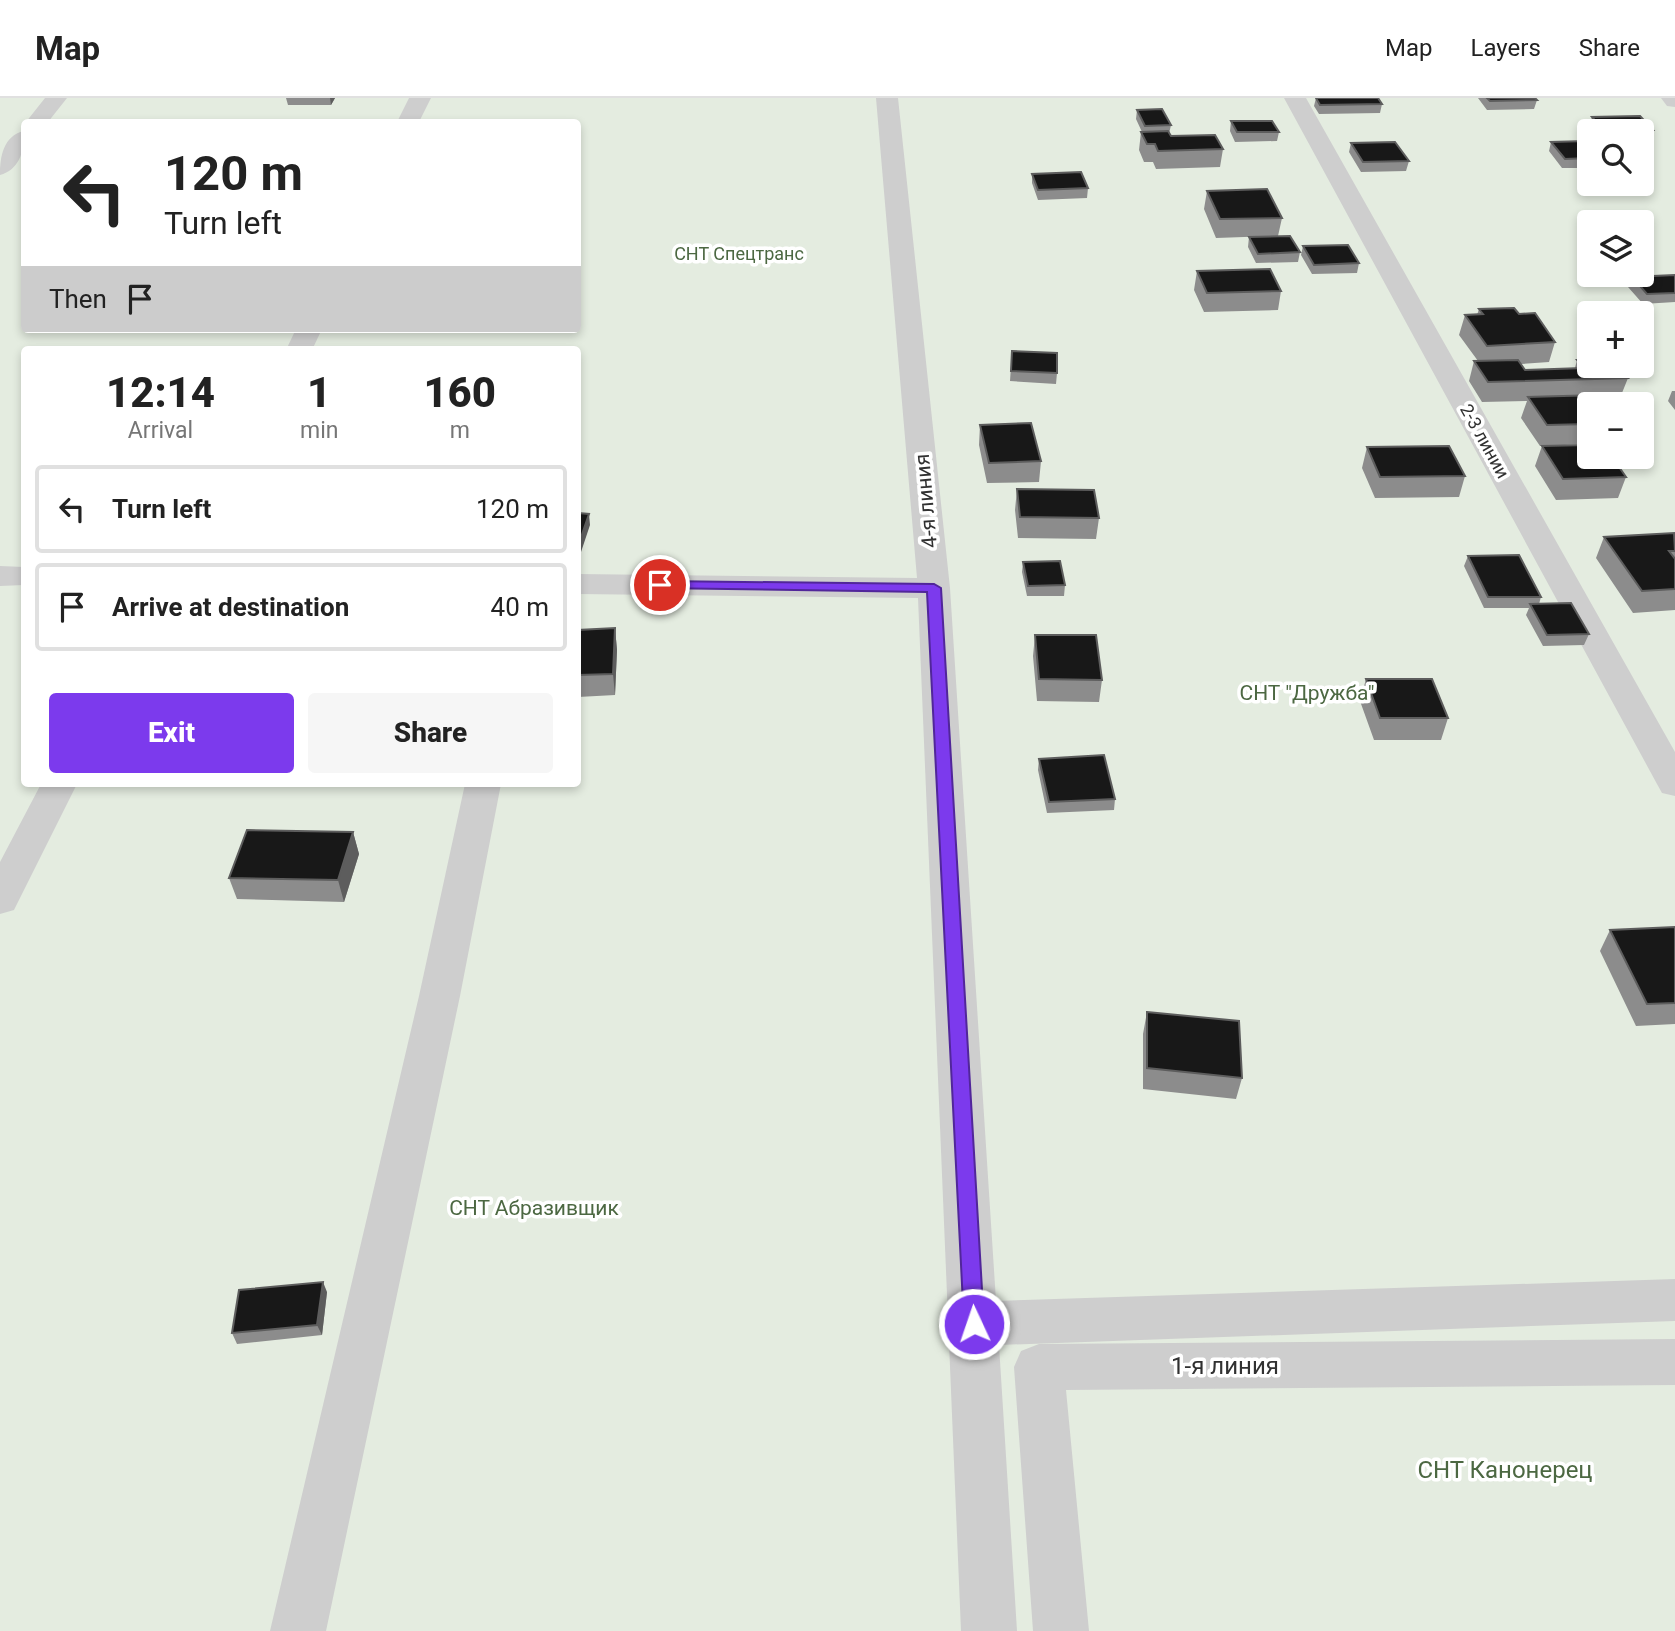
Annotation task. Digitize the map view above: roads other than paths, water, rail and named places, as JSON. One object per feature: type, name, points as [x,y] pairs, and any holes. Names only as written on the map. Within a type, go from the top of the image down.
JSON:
[{"type":"street","points":[[39,119],[56,98]]},
{"type":"street","points":[[410,119],[420,98]]},
{"type":"street","name":"4-я линия","points":[[887,98],[934,588],[989,1631]]},
{"type":"street","name":"2-3 линии","points":[[1295,98],[1675,784]]},
{"type":"street","points":[[0,168],[21,142]]},
{"type":"street","points":[[0,576],[21,576]]},
{"type":"street","points":[[581,584],[934,588]]},
{"type":"street","points":[[0,900],[57,787]]},
{"type":"street","points":[[298,1631],[323,1508],[454,938],[482,787]]},
{"type":"street","points":[[974,1324],[1675,1300]]},
{"type":"street","name":"1-я линия","points":[[1061,1631],[1039,1367],[1675,1362]]},
{"type":"park label","name":"СНТ Спецтранс","points":[[739,253]]},
{"type":"park label","name":"СНТ \"Дружба\"","points":[[1307,693]]},
{"type":"park label","name":"СНТ Абразивщик","points":[[534,1208]]},
{"type":"park label","name":"СНТ Канонерец","points":[[1505,1470]]}]
